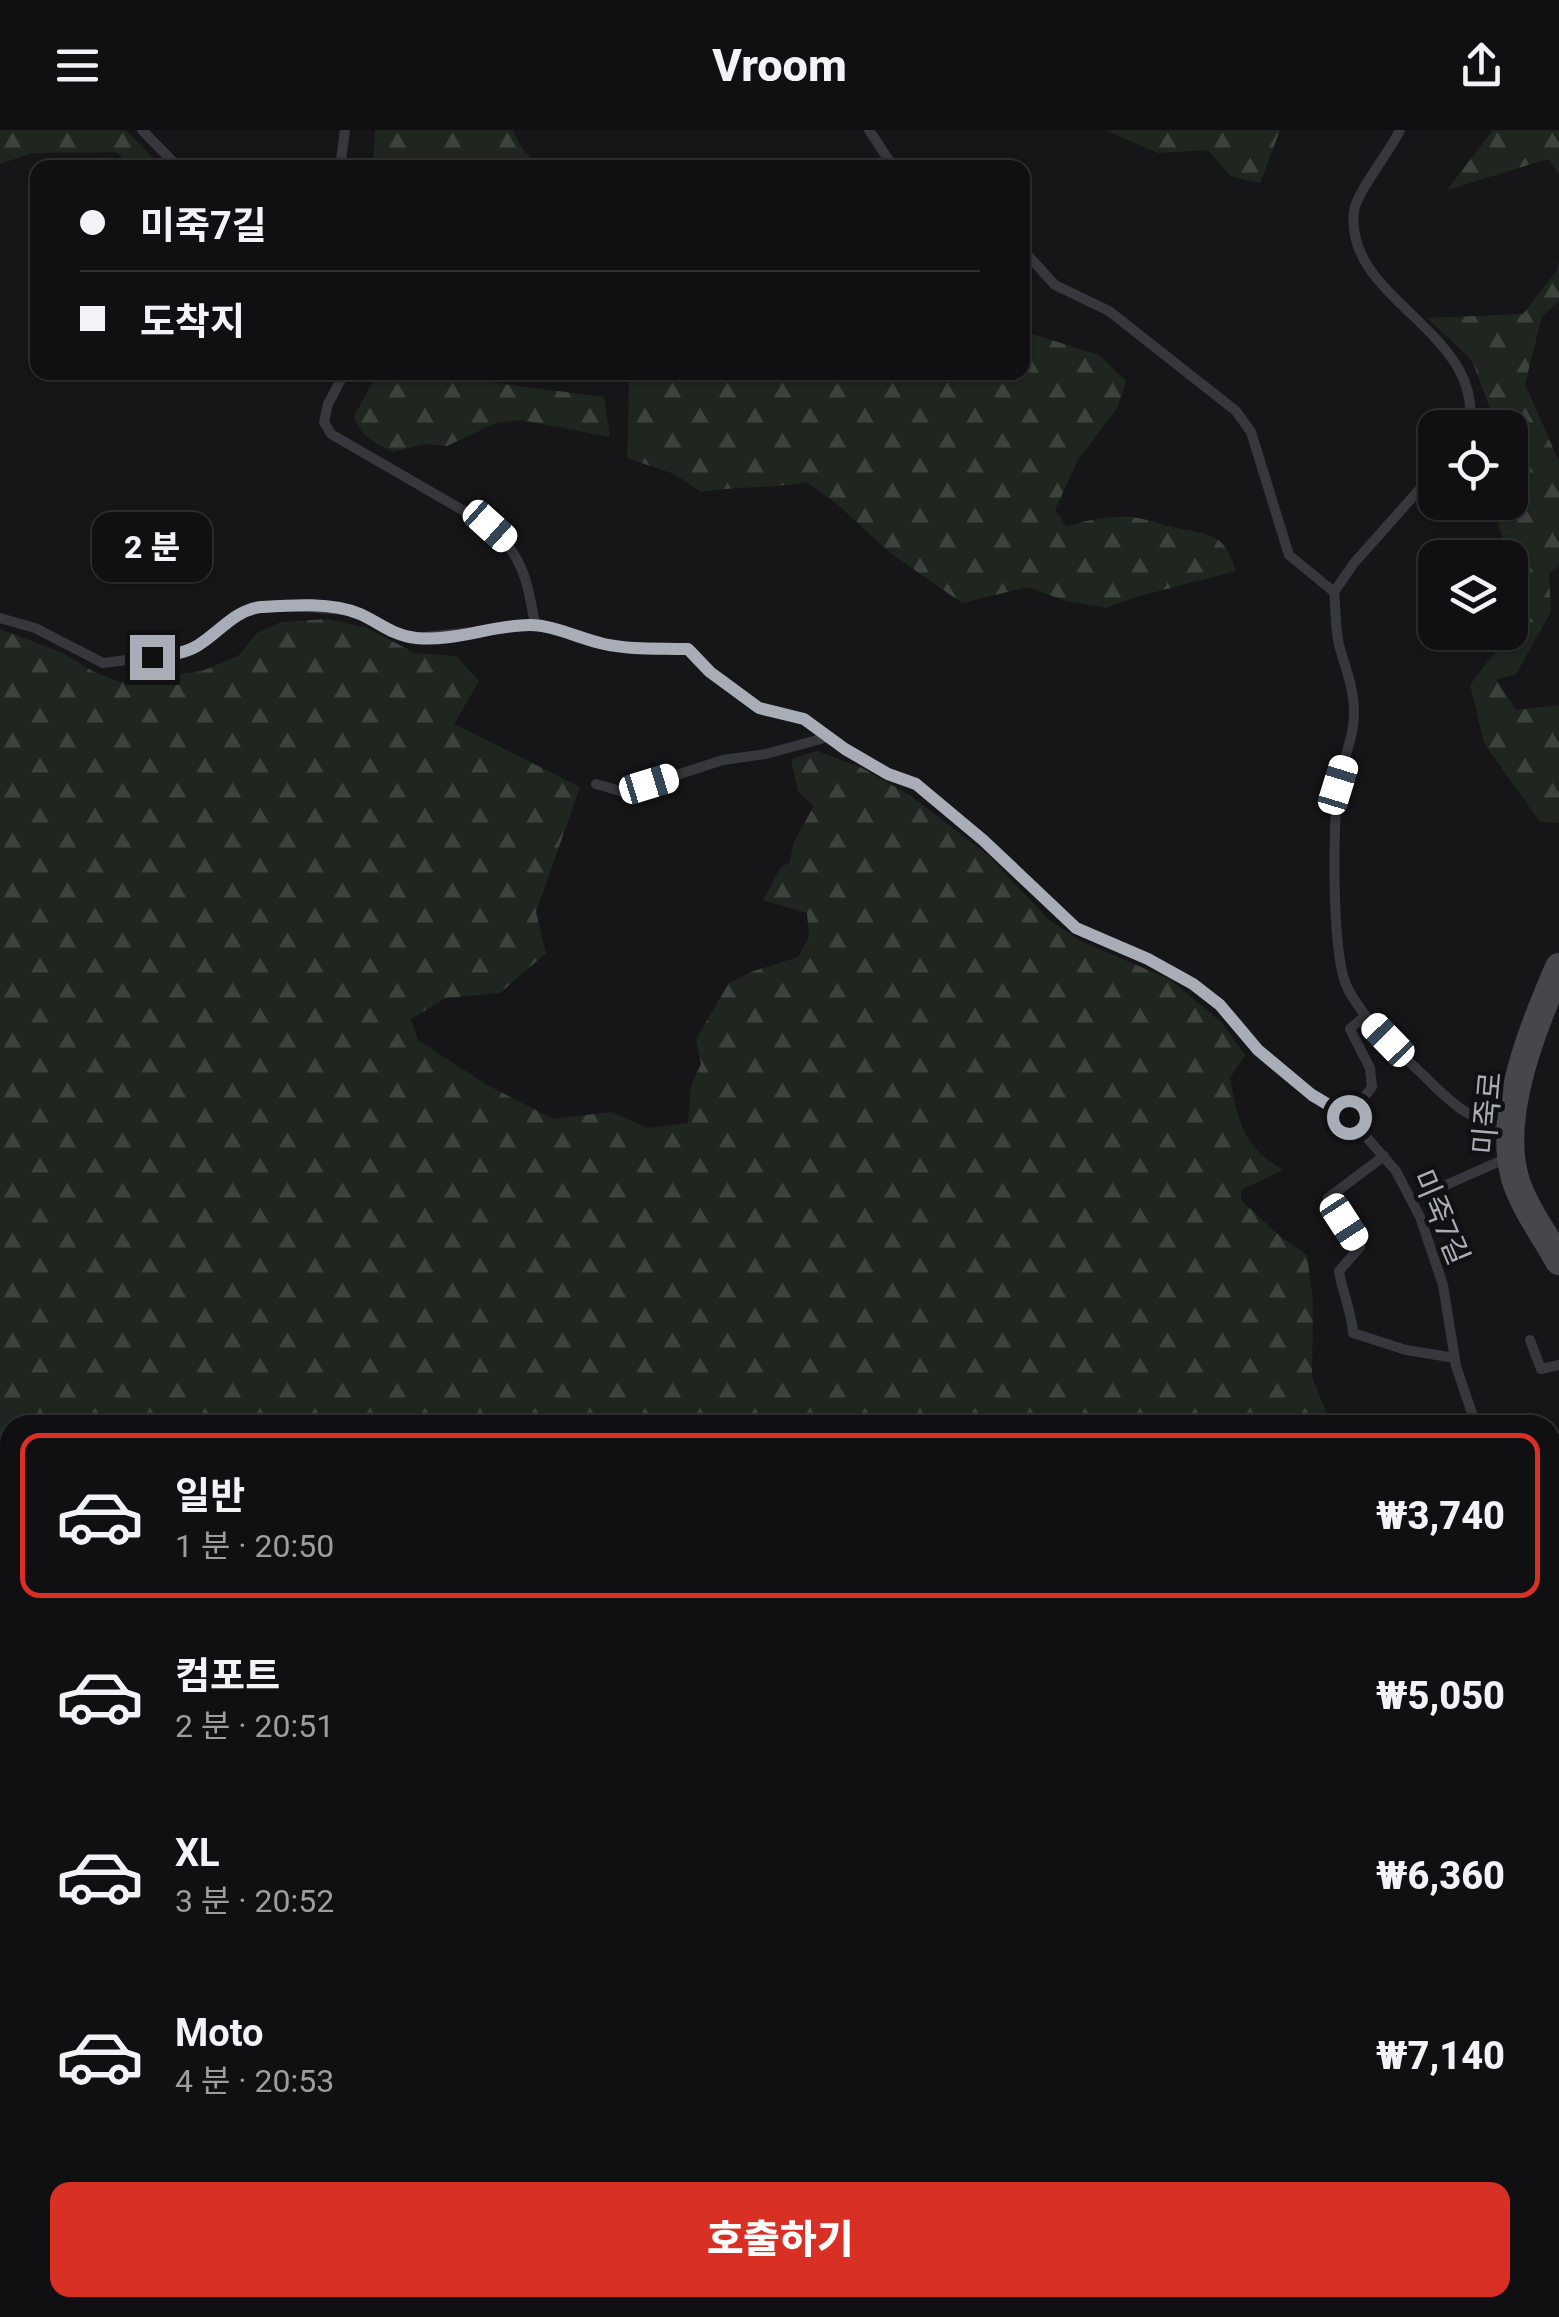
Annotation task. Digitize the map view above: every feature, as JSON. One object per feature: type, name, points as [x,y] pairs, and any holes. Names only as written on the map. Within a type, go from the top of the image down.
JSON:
[{"type":"street","name":"미죽로","points":[[1559,967],[1525,1057],[1512,1128],[1511,1157],[1516,1182],[1559,1261]]},
{"type":"lane","points":[[142,130],[172,160]]},
{"type":"lane","points":[[341,160],[344,130]]},
{"type":"lane","points":[[869,130],[889,160]]},
{"type":"lane","points":[[1400,130],[1353,208],[1357,246],[1399,304],[1451,354],[1466,379],[1467,410]]},
{"type":"lane","points":[[1030,258],[1054,285],[1108,311],[1245,421],[1266,473],[1290,555],[1334,592]]},
{"type":"lane","points":[[0,618],[35,628],[103,663],[181,653],[239,614],[256,608],[345,610],[361,614],[390,632],[415,638],[441,638],[535,624],[521,564],[510,544],[490,526],[331,434],[324,422],[328,404],[342,380]]},
{"type":"lane","points":[[1418,491],[1354,563],[1334,592],[1338,641],[1351,682],[1355,713],[1338,785],[1335,886],[1339,960],[1346,986],[1365,1016],[1464,1114],[1487,1124],[1512,1128]]},
{"type":"lane","name":"미죽7길","points":[[535,624],[601,644],[635,649],[688,649],[710,672],[759,708],[804,719],[888,774],[916,784],[983,840],[1076,928],[1148,959],[1193,984],[1220,1005],[1258,1050],[1312,1095],[1349,1117],[1384,1156],[1412,1200],[1443,1285],[1455,1358],[1473,1415]]},
{"type":"lane","points":[[596,784],[624,792],[723,760],[828,738]]},
{"type":"lane","points":[[1349,1117],[1372,1087],[1370,1068],[1350,1029],[1365,1016]]},
{"type":"lane","points":[[1384,1156],[1328,1198],[1360,1247],[1339,1271],[1353,1333],[1406,1350],[1455,1358]]},
{"type":"lane","points":[[1412,1200],[1511,1157]]},
{"type":"lane","points":[[1530,1340],[1541,1369],[1559,1365]]},
{"type":"green space","points":[[0,130],[126,130],[155,160],[126,160],[115,152],[32,153],[0,164]]},
{"type":"green space","points":[[375,130],[513,130],[525,152],[537,160],[373,160]]},
{"type":"green space","points":[[1105,130],[1280,130],[1260,183],[1230,176],[1208,150],[1158,153]]},
{"type":"green space","points":[[1493,130],[1559,130],[1559,175],[1548,159],[1447,190]]},
{"type":"green space","points":[[1559,260],[1559,302],[1542,316],[1525,384],[1559,462],[1559,566],[1549,573],[1551,612],[1515,675],[1496,679],[1516,710],[1559,705],[1559,823],[1540,822],[1484,743],[1470,685],[1496,650],[1528,650],[1528,540],[1503,540],[1497,520],[1528,520],[1528,410],[1491,410],[1472,360],[1427,318],[1523,314],[1556,272]]},
{"type":"green space","points":[[1030,333],[1099,355],[1126,381],[1118,407],[1078,460],[1055,510],[1066,526],[1129,517],[1199,532],[1215,538],[1227,549],[1236,571],[1106,608],[1066,601],[1028,587],[962,603],[889,552],[807,482],[701,492],[674,474],[627,458],[627,380],[1030,380]]},
{"type":"green space","points":[[374,380],[480,380],[604,397],[610,437],[520,420],[496,423],[447,446],[425,444],[392,452],[364,434],[354,416]]},
{"type":"green space","points":[[329,619],[367,628],[415,653],[456,656],[479,681],[454,724],[580,787],[536,912],[546,953],[500,993],[446,998],[411,1019],[418,1040],[487,1085],[553,1119],[612,1112],[648,1128],[688,1123],[691,1085],[701,1064],[696,1039],[729,983],[798,957],[809,937],[807,913],[763,900],[780,868],[790,862],[793,843],[814,806],[798,792],[791,759],[817,751],[862,768],[911,796],[989,856],[1049,920],[1083,942],[1171,980],[1222,1023],[1245,1055],[1230,1078],[1236,1108],[1251,1142],[1283,1170],[1241,1190],[1241,1200],[1307,1255],[1313,1302],[1312,1377],[1327,1415],[0,1415],[0,629],[63,653],[120,682],[202,671],[238,656],[257,633],[281,622]]},
{"type":"route","points":[[152,657],[181,653],[196,646],[239,614],[256,608],[292,606],[361,614],[390,632],[415,638],[441,638],[535,624],[601,644],[635,649],[688,649],[710,672],[759,708],[804,719],[888,774],[916,784],[983,840],[1076,928],[1148,959],[1193,984],[1220,1005],[1258,1050],[1312,1095],[1349,1117]]}]
